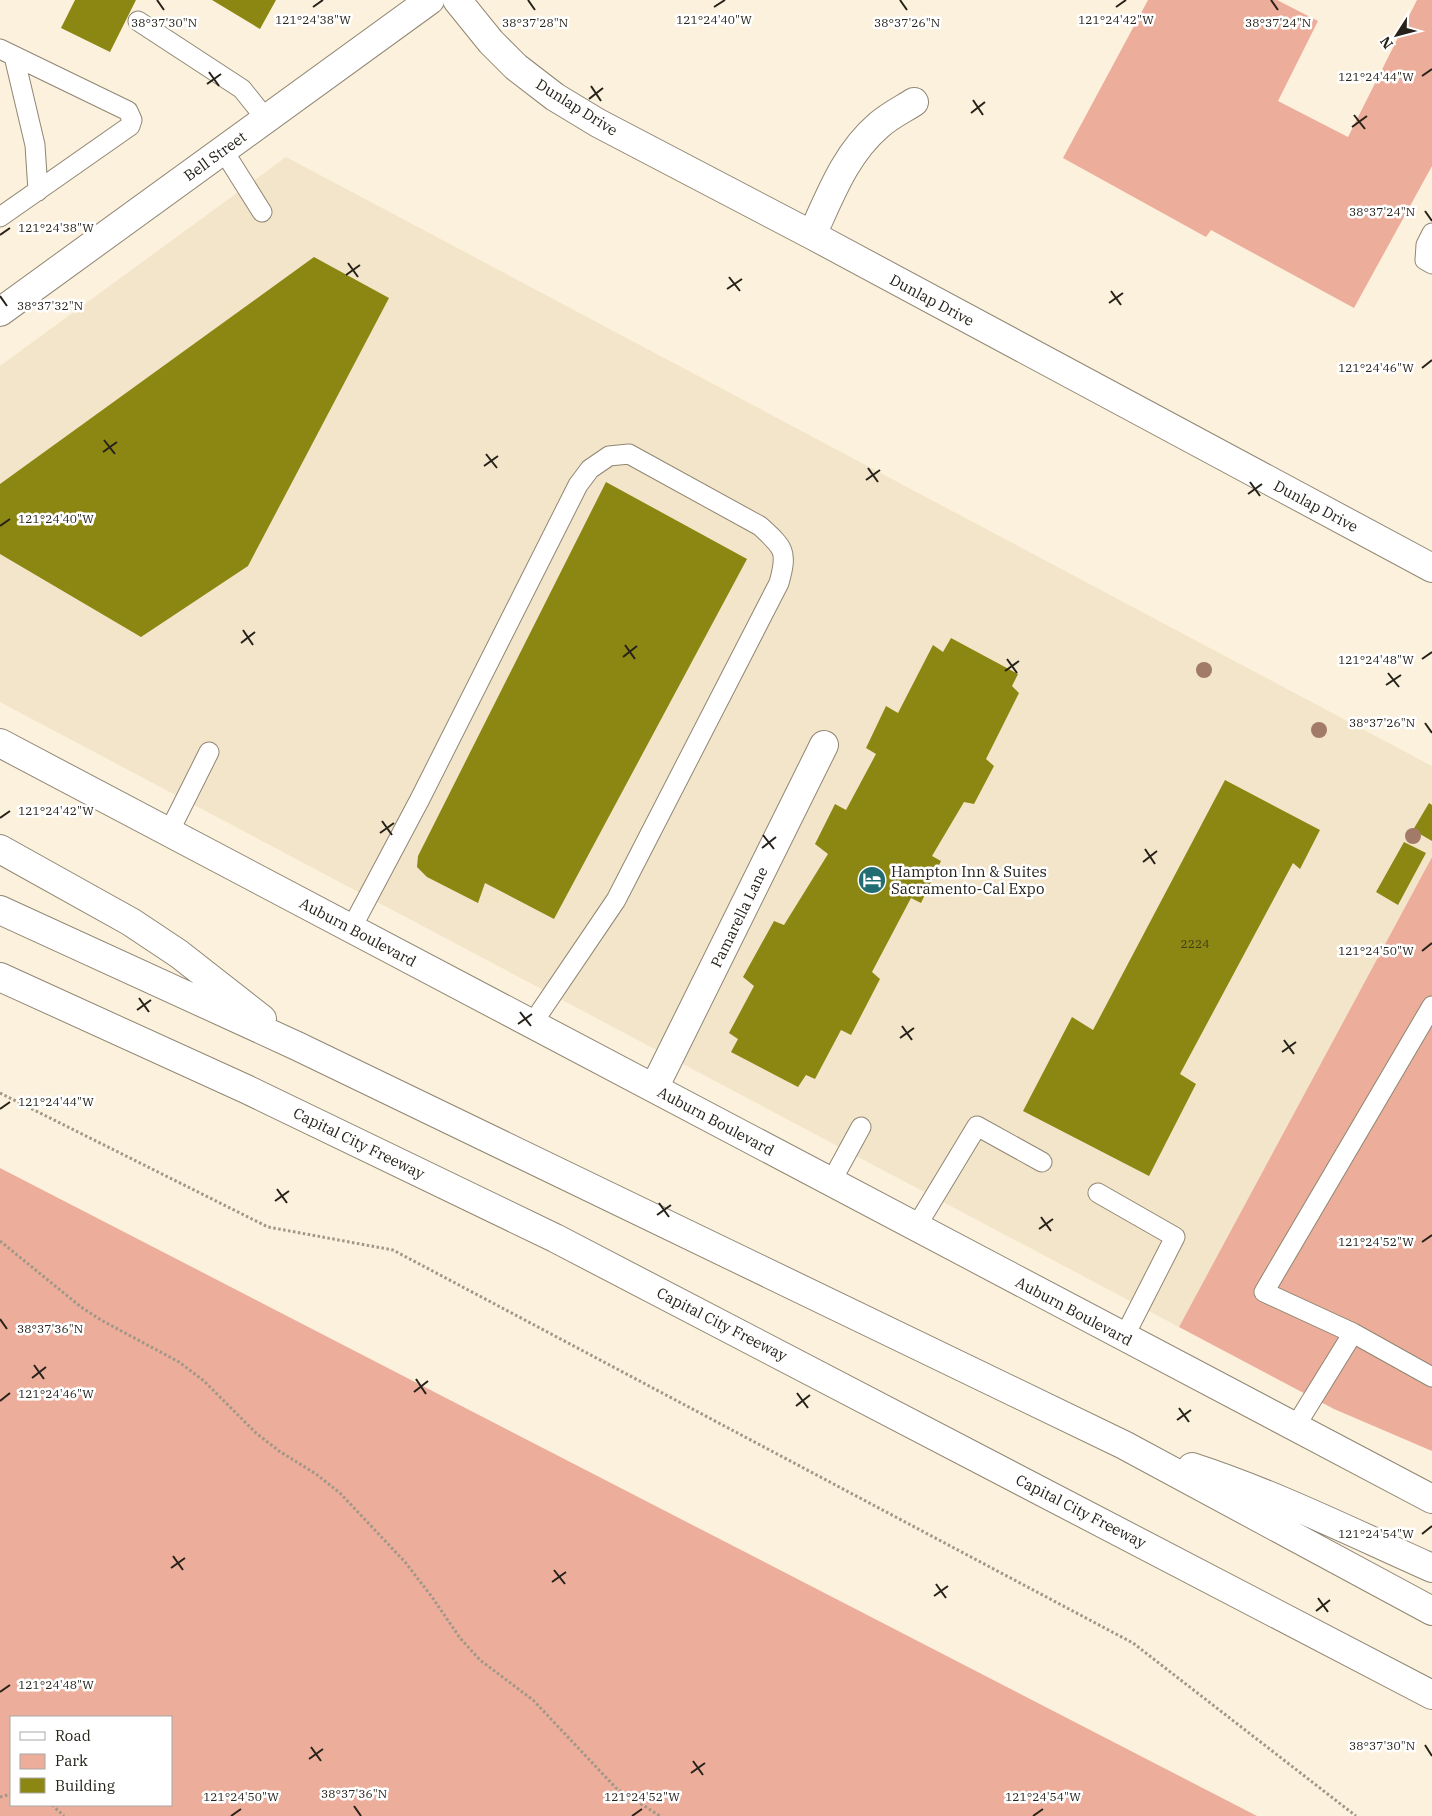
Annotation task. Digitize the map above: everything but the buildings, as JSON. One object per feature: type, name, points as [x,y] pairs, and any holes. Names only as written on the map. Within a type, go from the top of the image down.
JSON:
[{"type":"main road","name":"Bell Street","points":[[0,312],[430,0]]},
{"type":"main road","name":"Dunlap Drive","points":[[457,0],[491,42],[516,67],[554,97],[598,123],[812,235],[1432,568]]},
{"type":"main road","points":[[812,235],[841,172],[858,146],[879,124],[914,102]]},
{"type":"main road","name":"Auburn Boulevard","points":[[0,742],[1432,1499]]},
{"type":"main road","name":"Pamarella Lane","points":[[654,1088],[824,745]]},
{"type":"main road","points":[[0,849],[139,928],[179,954],[297,1046]]},
{"type":"main road","points":[[0,910],[297,1046],[1124,1445],[1432,1611]]},
{"type":"main road","name":"Capital City Freeway","points":[[0,977],[246,1089],[555,1238],[1432,1695]]},
{"type":"main road","points":[[1124,1445],[1224,1478],[1320,1517],[1432,1568]]},
{"type":"lane","points":[[138,21],[242,88],[266,119]]},
{"type":"lane","points":[[0,217],[130,126],[132,120],[128,111],[7,52]]},
{"type":"lane","points":[[7,52],[34,145],[38,191]]},
{"type":"lane","points":[[223,150],[262,212]]},
{"type":"lane","points":[[1432,233],[1426,246],[1425,260],[1432,264]]},
{"type":"lane","points":[[351,929],[420,798],[578,485],[590,469],[609,456],[629,454],[760,526],[778,543],[785,561],[779,583],[616,900],[532,1024]]},
{"type":"lane","points":[[168,832],[209,752]]},
{"type":"lane","points":[[1432,1006],[1264,1292],[1352,1333],[1432,1377]]},
{"type":"lane","points":[[916,1227],[978,1126],[1042,1162]]},
{"type":"lane","points":[[831,1182],[861,1127]]},
{"type":"lane","points":[[1098,1193],[1175,1237],[1124,1337]]},
{"type":"lane","points":[[1295,1427],[1352,1333]]},
{"type":"path","points":[[0,1093],[268,1227],[393,1250],[1124,1638],[1356,1816]]},
{"type":"path","points":[[0,1241],[81,1307],[101,1320],[179,1362],[204,1381],[256,1433],[279,1451],[316,1474],[340,1493],[405,1562],[460,1638],[480,1660],[533,1700],[616,1788],[660,1816]]},
{"type":"path","points":[[53,1806],[64,1816]]},
{"type":"shaded area","points":[[286,157],[1432,766],[1432,857],[1179,1327],[0,702],[0,366]]},
{"type":"green space","points":[[1148,0],[1277,0],[1318,21],[1278,101],[1348,137],[1417,0],[1432,0],[1432,166],[1354,308],[1211,230],[1206,237],[1063,158]]},
{"type":"green space","points":[[1432,857],[1432,1451],[1334,1409],[1179,1327]]},
{"type":"green space","points":[[0,1168],[1257,1816],[0,1816]]},
{"type":"place","name":"Hampton Inn & Suites Sacramento-Cal Expo","points":[[872,880]]}]
